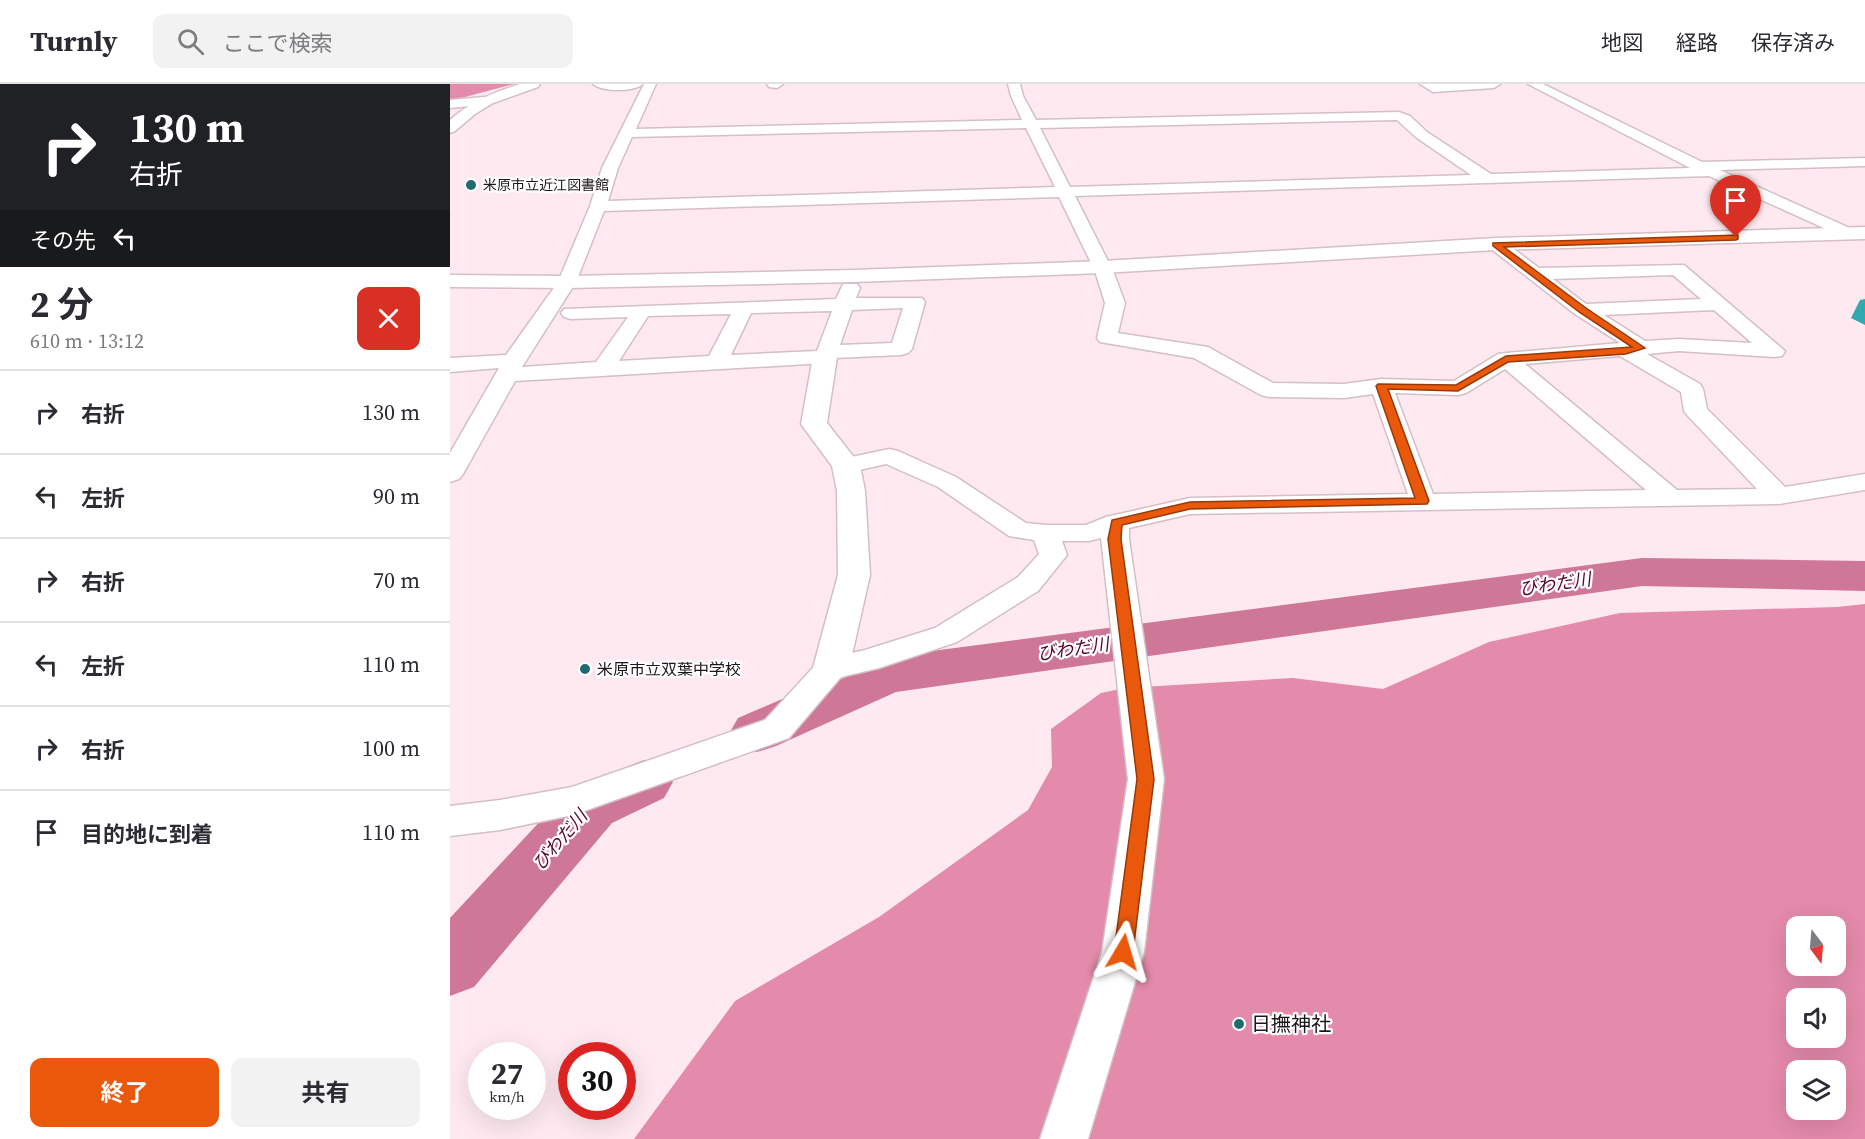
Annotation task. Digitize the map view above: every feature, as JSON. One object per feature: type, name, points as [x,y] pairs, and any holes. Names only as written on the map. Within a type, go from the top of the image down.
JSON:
[{"type":"street","points":[[450,128],[468,110],[484,101],[533,84]]},
{"type":"street","points":[[599,84],[616,86],[637,84]]},
{"type":"street","points":[[450,474],[510,368],[567,282],[598,206],[610,168],[650,84]]},
{"type":"street","points":[[1014,84],[1017,96],[1063,192],[1102,267],[1115,303],[1107,338],[1200,352],[1269,390],[1344,391],[1381,386],[1458,388],[1506,359],[1679,345],[1774,351],[1677,269],[1535,274]]},
{"type":"street","points":[[1426,84],[1433,88],[1494,84]]},
{"type":"street","points":[[1534,84],[1702,169],[1859,236]]},
{"type":"street","points":[[450,104],[484,101]]},
{"type":"street","points":[[626,133],[1399,117],[1406,119],[1422,135],[1488,179]]},
{"type":"street","points":[[598,206],[1488,179],[1865,162]]},
{"type":"street","points":[[450,281],[567,282],[854,276],[1102,267],[1496,244],[1859,236]]},
{"type":"street","points":[[1496,244],[1633,349],[1692,389],[1696,411],[1779,496]]},
{"type":"street","points":[[450,821],[500,815],[573,801],[777,729],[831,668],[854,574],[851,491],[846,465],[814,424],[826,354],[854,276]]},
{"type":"street","points":[[450,365],[510,368],[529,372],[900,349],[915,302],[571,313]]},
{"type":"street","points":[[1582,310],[1719,304]]},
{"type":"street","points":[[717,362],[744,307]]},
{"type":"street","points":[[603,368],[642,311]]},
{"type":"street","points":[[1506,359],[1668,496]]},
{"type":"street","points":[[1381,386],[1423,501]]},
{"type":"street","points":[[846,465],[889,456],[946,482],[1019,530],[1046,533],[1089,533],[1116,523],[1190,506],[1668,496],[1779,496],[1865,482]]},
{"type":"street","points":[[1064,1139],[1123,952],[1146,779],[1114,539],[1116,523]]},
{"type":"street","points":[[831,668],[868,660],[946,635],[1028,584],[1053,555],[1046,533]]},
{"type":"shaded area","points":[[450,84],[514,84],[450,101]]},
{"type":"shaded area","points":[[1865,604],[1865,1139],[634,1139],[735,1001],[879,917],[1028,810],[1052,767],[1051,729],[1101,693],[1125,688],[1293,678],[1383,689],[1489,642],[1620,613],[1837,607]]},
{"type":"waterway","name":"びわだ川","points":[[757,732],[886,675],[1642,572],[1865,576]]},
{"type":"waterway","name":"びわだ川","points":[[450,965],[591,806],[644,782]]},
{"type":"place","name":"米原市立近江図書館","points":[[471,185]]},
{"type":"place","name":"米原市立双葉中学校","points":[[585,669]]},
{"type":"place","name":"日撫神社","points":[[1239,1024]]},
{"type":"route","points":[[1123,952],[1146,779],[1114,539],[1116,523],[1190,506],[1423,501],[1381,386],[1458,388],[1506,359],[1641,348],[1582,310],[1496,244],[1736,237]]}]
